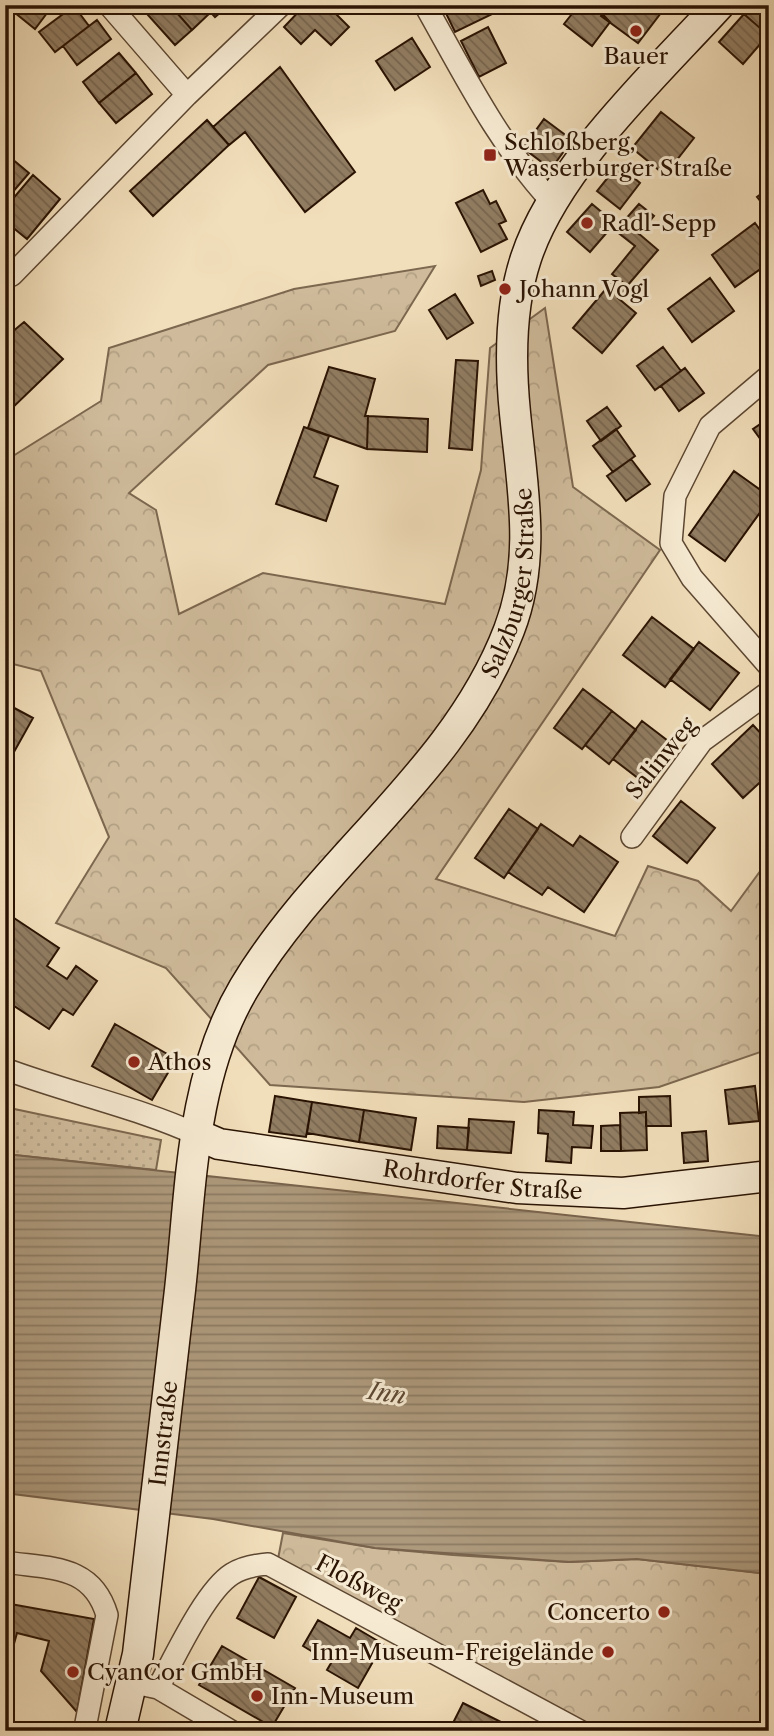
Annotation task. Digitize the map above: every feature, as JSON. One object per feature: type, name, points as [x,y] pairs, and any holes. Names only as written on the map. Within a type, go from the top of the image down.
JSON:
[{"type":"main road","name":"Salzburger Straße","points":[[198,1135],[213,1058],[225,1023],[242,990],[293,918],[457,726],[482,688],[512,625],[525,563],[527,534],[514,408],[515,313],[527,253],[553,203],[613,120],[719,5]]},
{"type":"main road","name":"Rohrdorfer Straße","points":[[198,1135],[219,1144],[517,1188],[622,1193],[769,1175]]},
{"type":"main road","name":"Innstraße","points":[[120,1731],[145,1685],[150,1547],[198,1135]]},
{"type":"street","points":[[109,5],[187,95]]},
{"type":"street","points":[[5,278],[12,275],[187,95],[281,5]]},
{"type":"street","points":[[425,5],[504,143],[522,169],[553,203]]},
{"type":"street","points":[[769,376],[710,426],[675,496],[671,543],[692,578],[769,666]]},
{"type":"street","name":"Salinweg","points":[[632,837],[702,741],[769,692]]},
{"type":"street","points":[[5,1069],[65,1091],[174,1124],[198,1135]]},
{"type":"street","points":[[5,1562],[71,1572],[90,1581],[103,1599],[107,1615],[85,1728],[88,1731]]},
{"type":"street","name":"Floßweg","points":[[145,1685],[213,1591],[231,1574],[252,1566],[268,1564],[580,1731]]},
{"type":"street","points":[[145,1685],[231,1731]]},
{"type":"green space","points":[[435,266],[395,331],[268,365],[129,493],[156,510],[179,614],[263,573],[445,604],[481,470],[490,348],[545,308],[573,487],[660,550],[436,879],[615,936],[648,866],[698,881],[731,911],[769,859],[769,1049],[659,1087],[524,1102],[270,1085],[166,968],[56,923],[109,837],[41,671],[5,662],[5,461],[101,401],[109,348],[294,289]]},
{"type":"green space","points":[[5,1107],[161,1140],[156,1170],[5,1154]]},
{"type":"green space","name":"Inn-Museum-Freigelände","points":[[283,1533],[375,1548],[453,1555],[569,1562],[637,1559],[769,1574],[769,1731],[592,1731],[278,1559]]},
{"type":"water","name":"Inn","points":[[5,1154],[769,1237],[769,1574],[637,1559],[569,1562],[375,1548],[213,1519],[5,1493]]},
{"type":"building","points":[[11,5],[53,5],[35,29],[9,8]]},
{"type":"building","points":[[158,5],[170,5],[192,30],[175,45],[148,15]]},
{"type":"building","points":[[170,5],[204,5],[211,12],[192,30]]},
{"type":"building","points":[[204,5],[229,5],[215,17]]},
{"type":"building","points":[[305,5],[327,5],[349,27],[331,45],[315,30],[301,44],[284,27]]},
{"type":"building","points":[[442,5],[511,5],[455,32]]},
{"type":"building","points":[[579,5],[594,5],[610,22],[592,46],[564,24]]},
{"type":"building","points":[[608,5],[667,5],[638,43],[601,16]]},
{"type":"building","points":[[751,5],[769,5],[768,35],[744,14]]},
{"type":"building","points":[[74,6],[89,26],[55,52],[39,32]]},
{"type":"building","points":[[744,14],[768,35],[743,64],[719,42]]},
{"type":"building","points":[[97,20],[111,39],[77,65],[63,46]]},
{"type":"building","points":[[488,27],[506,63],[479,77],[461,41]]},
{"type":"building","points":[[412,38],[430,67],[395,90],[376,61]]},
{"type":"building","points":[[119,53],[136,73],[99,103],[83,82]]},
{"type":"building","points":[[280,67],[355,172],[305,212],[245,132],[229,145],[213,127]]},
{"type":"building","points":[[136,73],[152,94],[116,123],[99,103]]},
{"type":"building","points":[[661,112],[694,138],[665,175],[632,148]]},
{"type":"building","points":[[544,119],[572,140],[551,169],[523,148]]},
{"type":"building","points":[[207,120],[229,145],[153,216],[130,191]]},
{"type":"building","points":[[5,153],[29,173],[5,201]]},
{"type":"building","points":[[618,165],[640,183],[620,209],[597,191]]},
{"type":"building","points":[[33,175],[60,199],[27,239],[5,221],[5,208]]},
{"type":"building","points":[[769,188],[769,212],[757,197]]},
{"type":"building","points":[[483,190],[490,204],[496,201],[506,221],[499,224],[507,239],[481,252],[456,203]]},
{"type":"building","points":[[592,204],[615,223],[590,252],[567,232]]},
{"type":"building","points":[[639,204],[654,216],[639,234],[624,221]]},
{"type":"building","points":[[624,221],[658,250],[627,286],[612,274],[635,246],[616,231]]},
{"type":"building","points":[[755,223],[769,242],[769,263],[735,287],[712,255]]},
{"type":"building","points":[[492,271],[495,280],[481,286],[478,276]]},
{"type":"building","points":[[616,277],[627,286],[618,298],[636,313],[602,353],[573,328]]},
{"type":"building","points":[[710,278],[734,311],[692,342],[668,309]]},
{"type":"building","points":[[455,294],[473,323],[447,339],[429,310]]},
{"type":"building","points":[[24,322],[63,359],[5,415],[5,338]]},
{"type":"building","points":[[663,347],[681,371],[655,390],[637,366]]},
{"type":"building","points":[[456,360],[478,361],[472,450],[449,448]]},
{"type":"building","points":[[329,367],[375,379],[365,416],[368,416],[367,449],[308,428]]},
{"type":"building","points":[[685,368],[704,393],[679,411],[661,386]]},
{"type":"building","points":[[607,407],[621,426],[601,441],[587,421]]},
{"type":"building","points":[[368,416],[428,419],[427,452],[367,449]]},
{"type":"building","points":[[769,418],[769,451],[753,429]]},
{"type":"building","points":[[304,427],[329,436],[314,477],[338,486],[326,521],[276,504]]},
{"type":"building","points":[[616,429],[635,456],[613,472],[593,446]]},
{"type":"building","points":[[631,459],[650,484],[626,501],[607,476]]},
{"type":"building","points":[[734,471],[769,496],[769,500],[725,561],[689,535]]},
{"type":"building","points":[[652,617],[694,649],[665,687],[623,655]]},
{"type":"building","points":[[699,642],[739,673],[710,710],[670,679]]},
{"type":"building","points":[[583,689],[612,711],[582,749],[554,728]]},
{"type":"building","points":[[5,703],[33,718],[5,768]]},
{"type":"building","points":[[612,711],[636,730],[609,764],[585,745]]},
{"type":"building","points":[[642,721],[676,747],[647,785],[613,759]]},
{"type":"building","points":[[753,725],[769,742],[769,774],[743,798],[712,764]]},
{"type":"building","points":[[681,801],[715,828],[687,863],[653,836]]},
{"type":"building","points":[[509,809],[538,829],[504,878],[475,858]]},
{"type":"building","points":[[541,824],[573,846],[580,836],[618,862],[584,912],[548,887],[542,895],[508,872]]},
{"type":"building","points":[[14,918],[59,948],[47,966],[67,979],[76,966],[97,981],[73,1015],[63,1009],[49,1029],[5,1000],[5,930]]},
{"type":"building","name":"Athos","points":[[115,1024],[176,1059],[152,1100],[92,1066]]},
{"type":"building","points":[[755,1086],[759,1121],[729,1124],[725,1090]]},
{"type":"building","points":[[275,1096],[312,1102],[306,1137],[269,1132]]},
{"type":"building","points":[[670,1096],[671,1126],[646,1126],[646,1112],[639,1113],[639,1097]]},
{"type":"building","points":[[312,1102],[364,1110],[359,1142],[307,1133]]},
{"type":"building","points":[[364,1110],[416,1118],[411,1150],[359,1142]]},
{"type":"building","points":[[539,1110],[574,1112],[573,1125],[593,1126],[591,1148],[572,1147],[571,1163],[546,1161],[548,1134],[538,1133]]},
{"type":"building","points":[[646,1112],[647,1150],[621,1151],[620,1113]]},
{"type":"building","points":[[469,1119],[514,1122],[511,1153],[467,1150]]},
{"type":"building","points":[[620,1125],[621,1151],[601,1151],[601,1126]]},
{"type":"building","points":[[438,1126],[469,1128],[467,1150],[437,1148]]},
{"type":"building","points":[[706,1131],[708,1161],[684,1163],[682,1133]]},
{"type":"building","points":[[259,1577],[296,1597],[274,1638],[237,1618]]},
{"type":"building","points":[[5,1603],[94,1619],[77,1712],[41,1671],[49,1641],[17,1633],[12,1651],[5,1645]]},
{"type":"building","points":[[318,1620],[350,1638],[356,1628],[383,1644],[358,1688],[327,1670],[331,1663],[303,1646]]},
{"type":"building","name":"Inn-Museum","points":[[222,1646],[295,1688],[272,1727],[199,1685]]},
{"type":"building","points":[[463,1703],[501,1722],[497,1731],[449,1731]]},
{"type":"place","name":"Bauer","points":[[636,31]]},
{"type":"place","name":"Schloßberg, Wasserburger Straße","points":[[490,155]]},
{"type":"place","name":"Radl-Sepp","points":[[587,223]]},
{"type":"place","name":"Johann Vogl","points":[[505,289]]},
{"type":"place","name":"Athos","points":[[134,1062]]},
{"type":"place","name":"Concerto","points":[[664,1612]]},
{"type":"place","name":"Inn-Museum-Freigelände","points":[[608,1652]]},
{"type":"place","name":"CyanCor GmbH","points":[[73,1672]]},
{"type":"place","name":"Inn-Museum","points":[[257,1696]]}]
